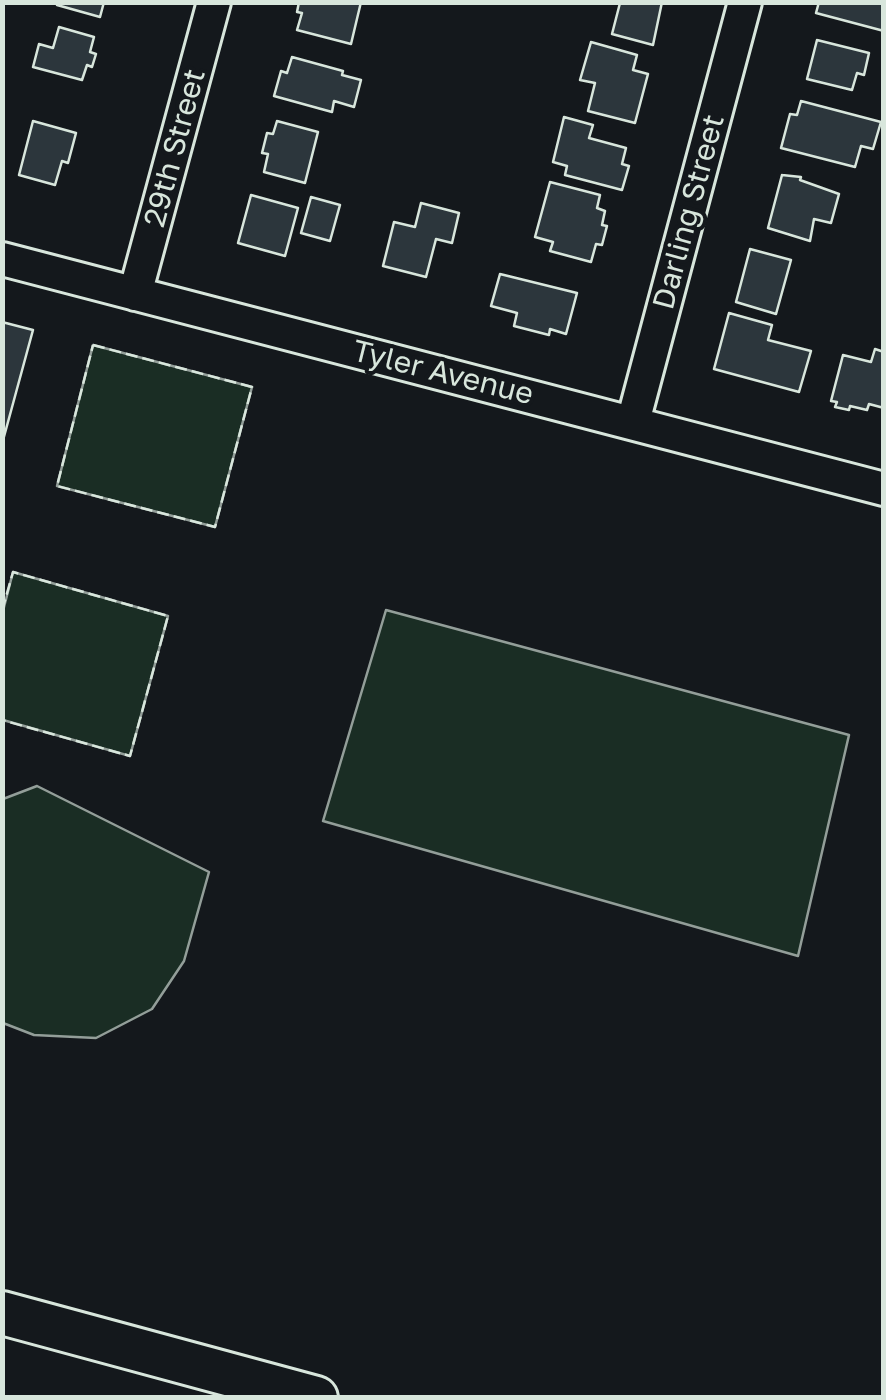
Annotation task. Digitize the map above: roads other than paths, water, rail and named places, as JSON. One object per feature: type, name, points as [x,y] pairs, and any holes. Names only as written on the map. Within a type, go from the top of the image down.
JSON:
[{"type":"main road","points":[[2,1313],[316,1398]]},
{"type":"street","name":"29th Street","points":[[136,294],[214,2]]},
{"type":"street","name":"Darling Street","points":[[633,422],[745,2]]},
{"type":"street","name":"Tyler Avenue","points":[[2,260],[884,489]]}]
